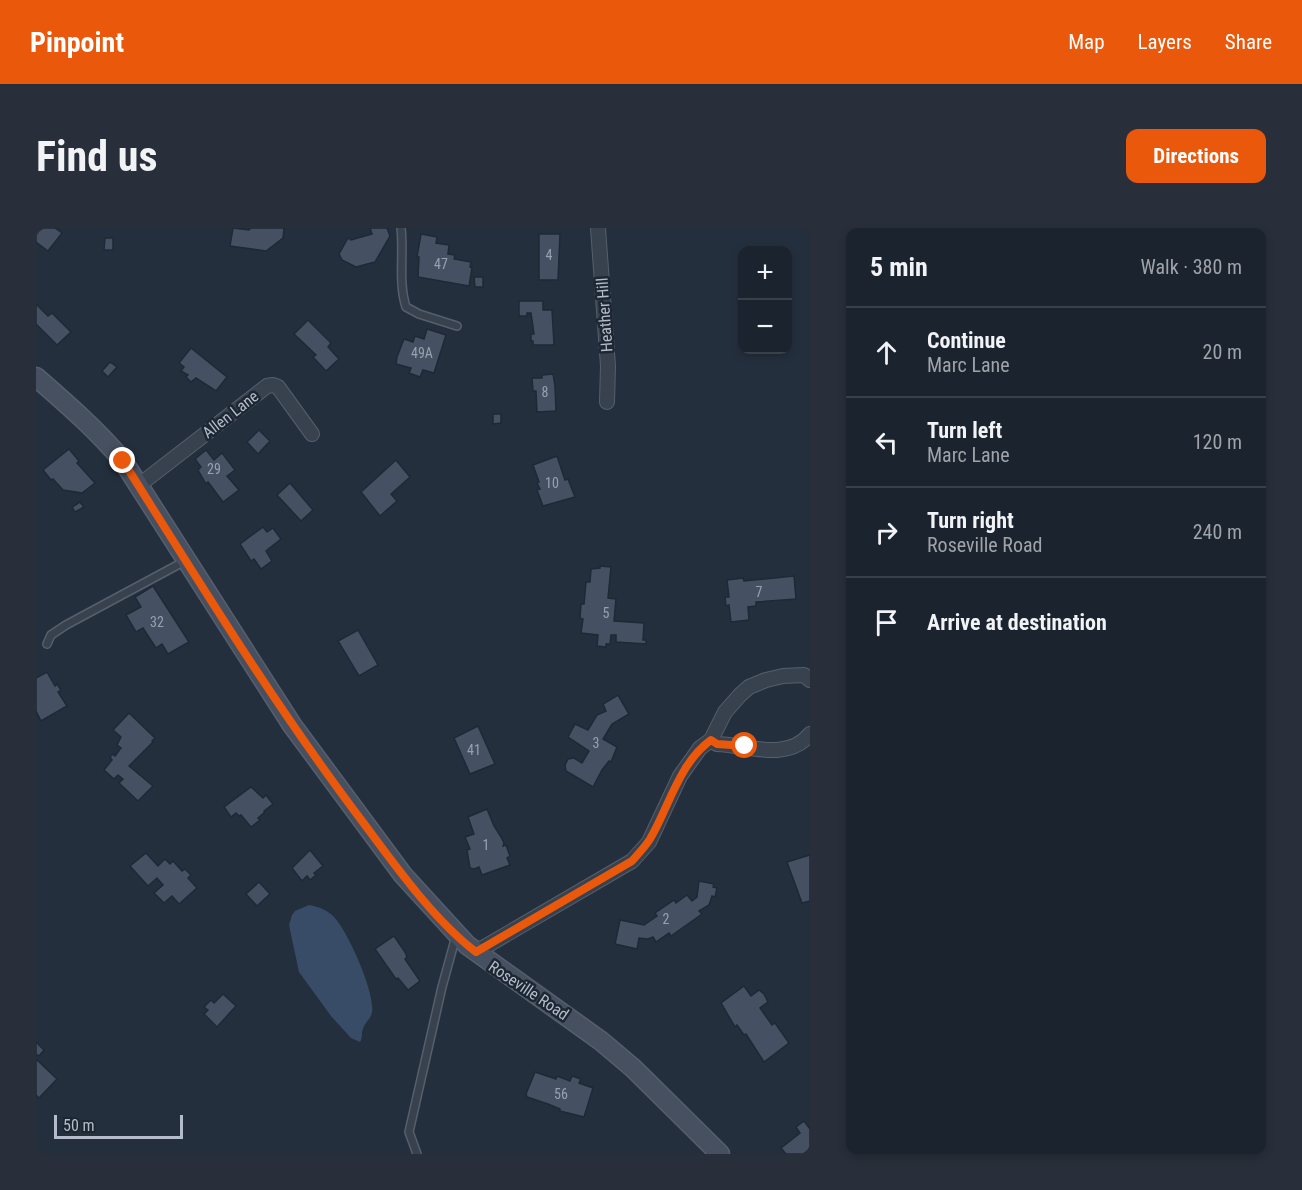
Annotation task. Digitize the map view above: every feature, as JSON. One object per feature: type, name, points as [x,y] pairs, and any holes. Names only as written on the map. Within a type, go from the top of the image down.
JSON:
[{"type":"street","name":"Heather Hill","points":[[597,228],[608,366],[607,402]]},
{"type":"street","name":"Roseville Road","points":[[36,377],[104,438],[123,461],[286,716],[403,875],[456,936],[601,1041],[633,1068],[720,1154]]},
{"type":"street","name":"Allen Lane","points":[[138,486],[267,386],[278,387],[312,434]]},
{"type":"street","points":[[476,952],[632,861],[649,842],[680,776],[700,748],[711,740],[725,712],[749,687],[783,676],[804,675],[810,680]]},
{"type":"street","points":[[711,740],[717,744],[780,750],[805,741],[810,734]]},
{"type":"lane","points":[[401,228],[402,290],[406,307],[419,315],[457,326]]},
{"type":"lane","points":[[46,644],[51,635],[66,624],[185,561]]},
{"type":"lane","points":[[417,1154],[409,1132],[456,936]]},
{"type":"water","points":[[309,905],[323,909],[334,917],[346,935],[365,977],[372,1012],[362,1031],[360,1042],[351,1038],[331,1016],[299,972],[289,925],[295,911]]},
{"type":"building","points":[[36,228],[55,228],[62,233],[48,251],[36,242]]},
{"type":"building","points":[[233,228],[249,230],[251,228],[284,228],[283,238],[266,251],[230,246]]},
{"type":"building","points":[[370,228],[387,228],[390,236],[375,262],[356,267],[342,260],[339,254],[348,238],[351,240],[372,234]]},
{"type":"building","points":[[421,234],[437,237],[436,243],[449,245],[448,254],[455,255],[454,259],[471,262],[469,286],[418,277],[419,257],[417,257]]},
{"type":"building","points":[[539,234],[560,234],[558,280],[539,280]]},
{"type":"building","points":[[105,238],[113,238],[113,250],[104,250]]},
{"type":"building","points":[[474,277],[483,277],[483,287],[475,287]]},
{"type":"building","points":[[519,301],[543,301],[543,310],[552,310],[554,345],[533,345],[531,313],[527,313],[527,316],[519,316]]},
{"type":"building","points":[[36,304],[48,316],[52,313],[71,332],[57,345],[36,324]]},
{"type":"building","points":[[308,320],[331,343],[328,347],[339,359],[326,371],[313,357],[316,355],[294,334]]},
{"type":"building","points":[[427,329],[446,335],[434,373],[423,370],[420,377],[409,373],[411,368],[396,364],[397,357],[404,339],[413,342],[415,336],[424,339]]},
{"type":"building","points":[[191,348],[227,377],[216,391],[196,378],[191,382],[186,377],[188,375],[181,371],[184,367],[179,363]]},
{"type":"building","points":[[110,362],[117,367],[108,377],[102,371]]},
{"type":"building","points":[[553,374],[556,411],[537,412],[536,391],[533,391],[532,378],[542,378],[542,375]]},
{"type":"building","points":[[493,414],[501,414],[501,423],[493,424]]},
{"type":"building","points":[[259,430],[270,441],[258,454],[247,442]]},
{"type":"building","points":[[69,449],[79,461],[77,463],[95,483],[82,493],[63,490],[43,470]]},
{"type":"building","points":[[206,450],[214,460],[222,453],[235,470],[227,476],[239,490],[223,502],[208,482],[206,484],[198,470],[201,467],[195,459]]},
{"type":"building","points":[[557,456],[565,480],[568,479],[575,497],[543,506],[537,490],[540,489],[537,483],[539,482],[533,465]]},
{"type":"building","points":[[396,460],[410,477],[391,494],[397,501],[380,516],[361,492]]},
{"type":"building","points":[[290,483],[313,510],[301,521],[277,495]]},
{"type":"building","points":[[80,502],[84,507],[75,512],[72,507]]},
{"type":"building","points":[[263,527],[267,532],[273,528],[281,539],[266,551],[272,561],[261,569],[254,559],[251,561],[240,544]]},
{"type":"building","points":[[600,566],[611,567],[608,598],[616,599],[614,621],[644,623],[643,640],[646,640],[646,644],[616,642],[616,635],[611,635],[610,644],[606,644],[606,647],[597,646],[598,635],[581,633],[583,619],[580,618],[581,604],[584,604],[586,582],[590,582],[591,569],[600,568]]},
{"type":"building","points":[[794,576],[796,599],[756,602],[756,606],[748,607],[749,620],[731,622],[729,605],[726,606],[725,597],[729,597],[727,580],[743,578],[744,581]]},
{"type":"building","points":[[153,586],[189,642],[168,654],[162,644],[156,648],[143,628],[136,632],[126,615],[141,607],[135,597]]},
{"type":"building","points":[[358,630],[378,665],[359,676],[338,641]]},
{"type":"building","points":[[47,672],[55,686],[57,684],[61,690],[58,692],[67,706],[41,721],[36,711],[36,678]]},
{"type":"building","points":[[618,695],[629,714],[612,724],[603,739],[617,747],[611,762],[609,761],[602,770],[593,787],[566,771],[565,765],[568,759],[574,758],[582,763],[589,751],[568,737],[575,724],[588,730],[597,715],[606,711],[603,704]]},
{"type":"building","points":[[129,713],[155,738],[129,766],[153,786],[138,801],[119,783],[123,779],[118,775],[114,779],[104,770],[112,760],[110,757],[113,754],[115,756],[121,748],[117,745],[121,737],[113,730]]},
{"type":"building","points":[[478,726],[495,764],[470,774],[454,738]]},
{"type":"building","points":[[251,787],[263,798],[266,795],[273,804],[251,827],[241,815],[236,813],[231,817],[224,807]]},
{"type":"building","points":[[487,809],[504,843],[503,846],[506,845],[510,865],[482,875],[479,867],[470,868],[467,850],[470,849],[465,837],[474,834],[468,817]]},
{"type":"building","points":[[310,850],[323,866],[314,873],[316,875],[310,880],[307,876],[302,881],[292,868]]},
{"type":"building","points":[[146,853],[158,866],[165,859],[170,864],[173,861],[182,871],[185,869],[191,875],[188,878],[197,888],[179,904],[172,896],[164,903],[154,893],[163,885],[157,878],[148,886],[130,866]]},
{"type":"building","points":[[810,855],[810,901],[802,903],[787,862]]},
{"type":"building","points":[[699,881],[714,884],[713,887],[717,888],[715,897],[712,896],[709,905],[699,911],[702,914],[671,936],[669,933],[656,942],[653,937],[639,938],[637,949],[615,944],[620,920],[644,925],[657,916],[655,913],[674,900],[676,903],[687,895],[692,901],[697,897]]},
{"type":"building","points":[[259,882],[270,894],[257,906],[246,894]]},
{"type":"building","points":[[394,936],[405,952],[407,957],[405,959],[420,981],[408,990],[398,978],[396,979],[375,949]]},
{"type":"building","points":[[744,986],[751,996],[759,990],[764,994],[768,1002],[760,1008],[772,1025],[775,1023],[789,1043],[764,1062],[746,1034],[744,1035],[737,1025],[735,1027],[721,1003]]},
{"type":"building","points":[[223,994],[236,1006],[217,1027],[204,1014],[208,1010],[204,1007],[211,1000],[214,1003]]},
{"type":"building","points":[[36,1042],[44,1050],[39,1056],[36,1054]]},
{"type":"building","points":[[36,1059],[57,1079],[39,1098],[36,1095]]},
{"type":"building","points":[[535,1072],[570,1081],[572,1076],[581,1079],[579,1083],[593,1088],[584,1117],[560,1111],[560,1109],[527,1097],[526,1094]]},
{"type":"building","points":[[804,1121],[810,1129],[810,1154],[786,1154],[781,1148],[800,1133],[796,1127]]},
{"type":"route","points":[[123,461],[236,640],[324,770],[403,875],[456,936],[476,952],[632,861],[649,842],[680,776],[700,748],[711,740],[717,744],[745,746]]}]
